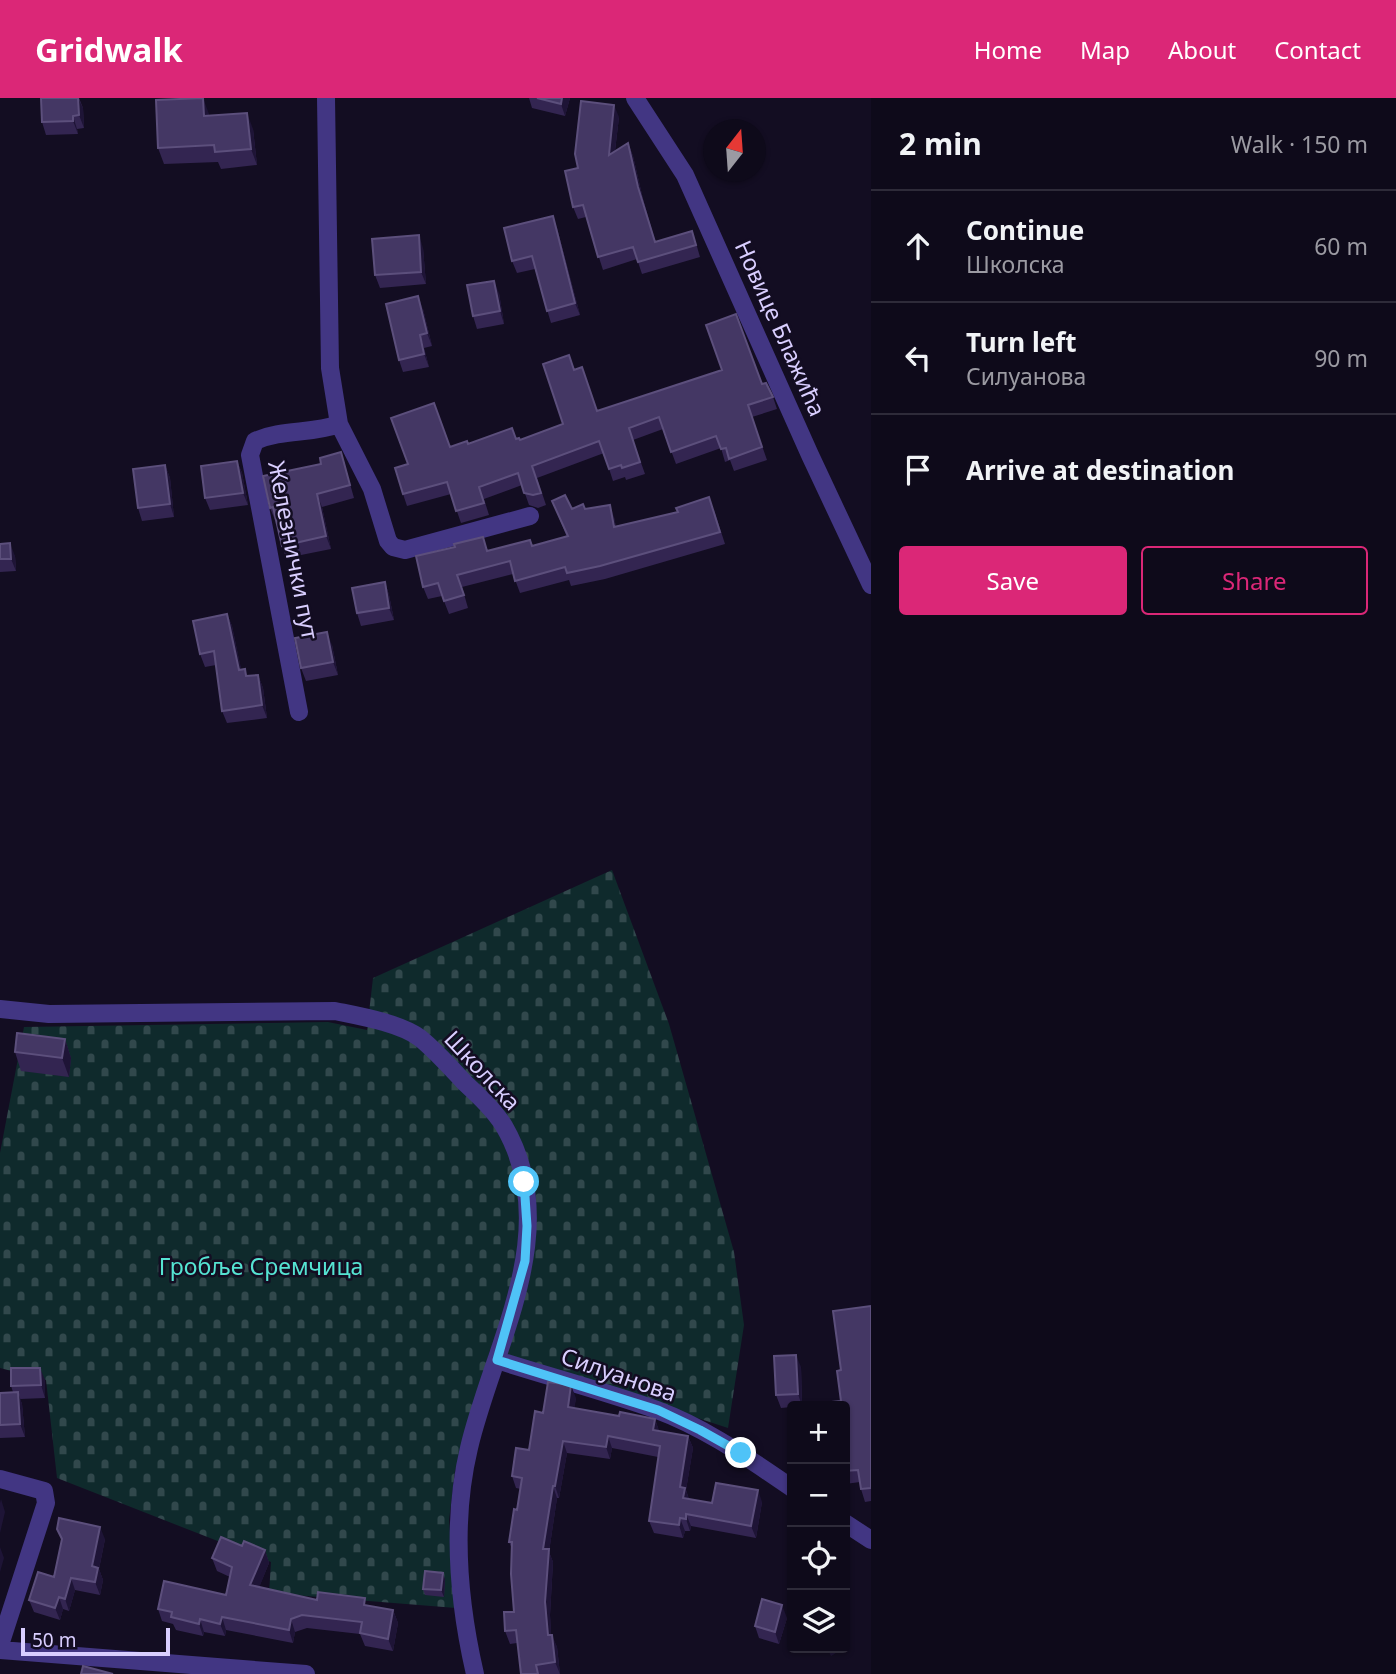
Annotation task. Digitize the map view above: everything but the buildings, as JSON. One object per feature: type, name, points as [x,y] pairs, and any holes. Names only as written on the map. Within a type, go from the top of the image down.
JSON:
[{"type":"street","points":[[326,98],[330,368],[339,424],[372,489],[388,541],[398,550],[405,551],[530,516]]},
{"type":"street","name":"Новице Блажића","points":[[635,98],[685,175],[871,585]]},
{"type":"street","name":"Железнички пут","points":[[299,712],[250,455],[255,440],[268,435],[322,430],[339,424]]},
{"type":"street","name":"Школска","points":[[0,1009],[49,1014],[335,1011],[375,1019],[419,1037],[490,1108],[503,1125],[515,1147],[524,1182],[527,1226],[525,1261],[469,1448],[458,1520],[460,1590],[475,1674]]},
{"type":"street","name":"Силуанова","points":[[497,1360],[658,1410],[741,1453],[787,1485]]},
{"type":"street","points":[[0,1479],[44,1490],[46,1503],[0,1648],[306,1674]]},
{"type":"street","points":[[850,1526],[871,1540]]},
{"type":"green space","name":"Гробље Сремчица","points":[[612,870],[669,1024],[734,1252],[744,1325],[728,1428],[490,1350],[455,1471],[449,1520],[456,1608],[269,1593],[271,1562],[57,1478],[46,1380],[0,1368],[0,1153],[24,1027],[328,1022],[367,1030],[373,978]]},
{"type":"route","points":[[524,1182],[527,1226],[525,1261],[497,1360],[658,1410],[741,1453]]}]
